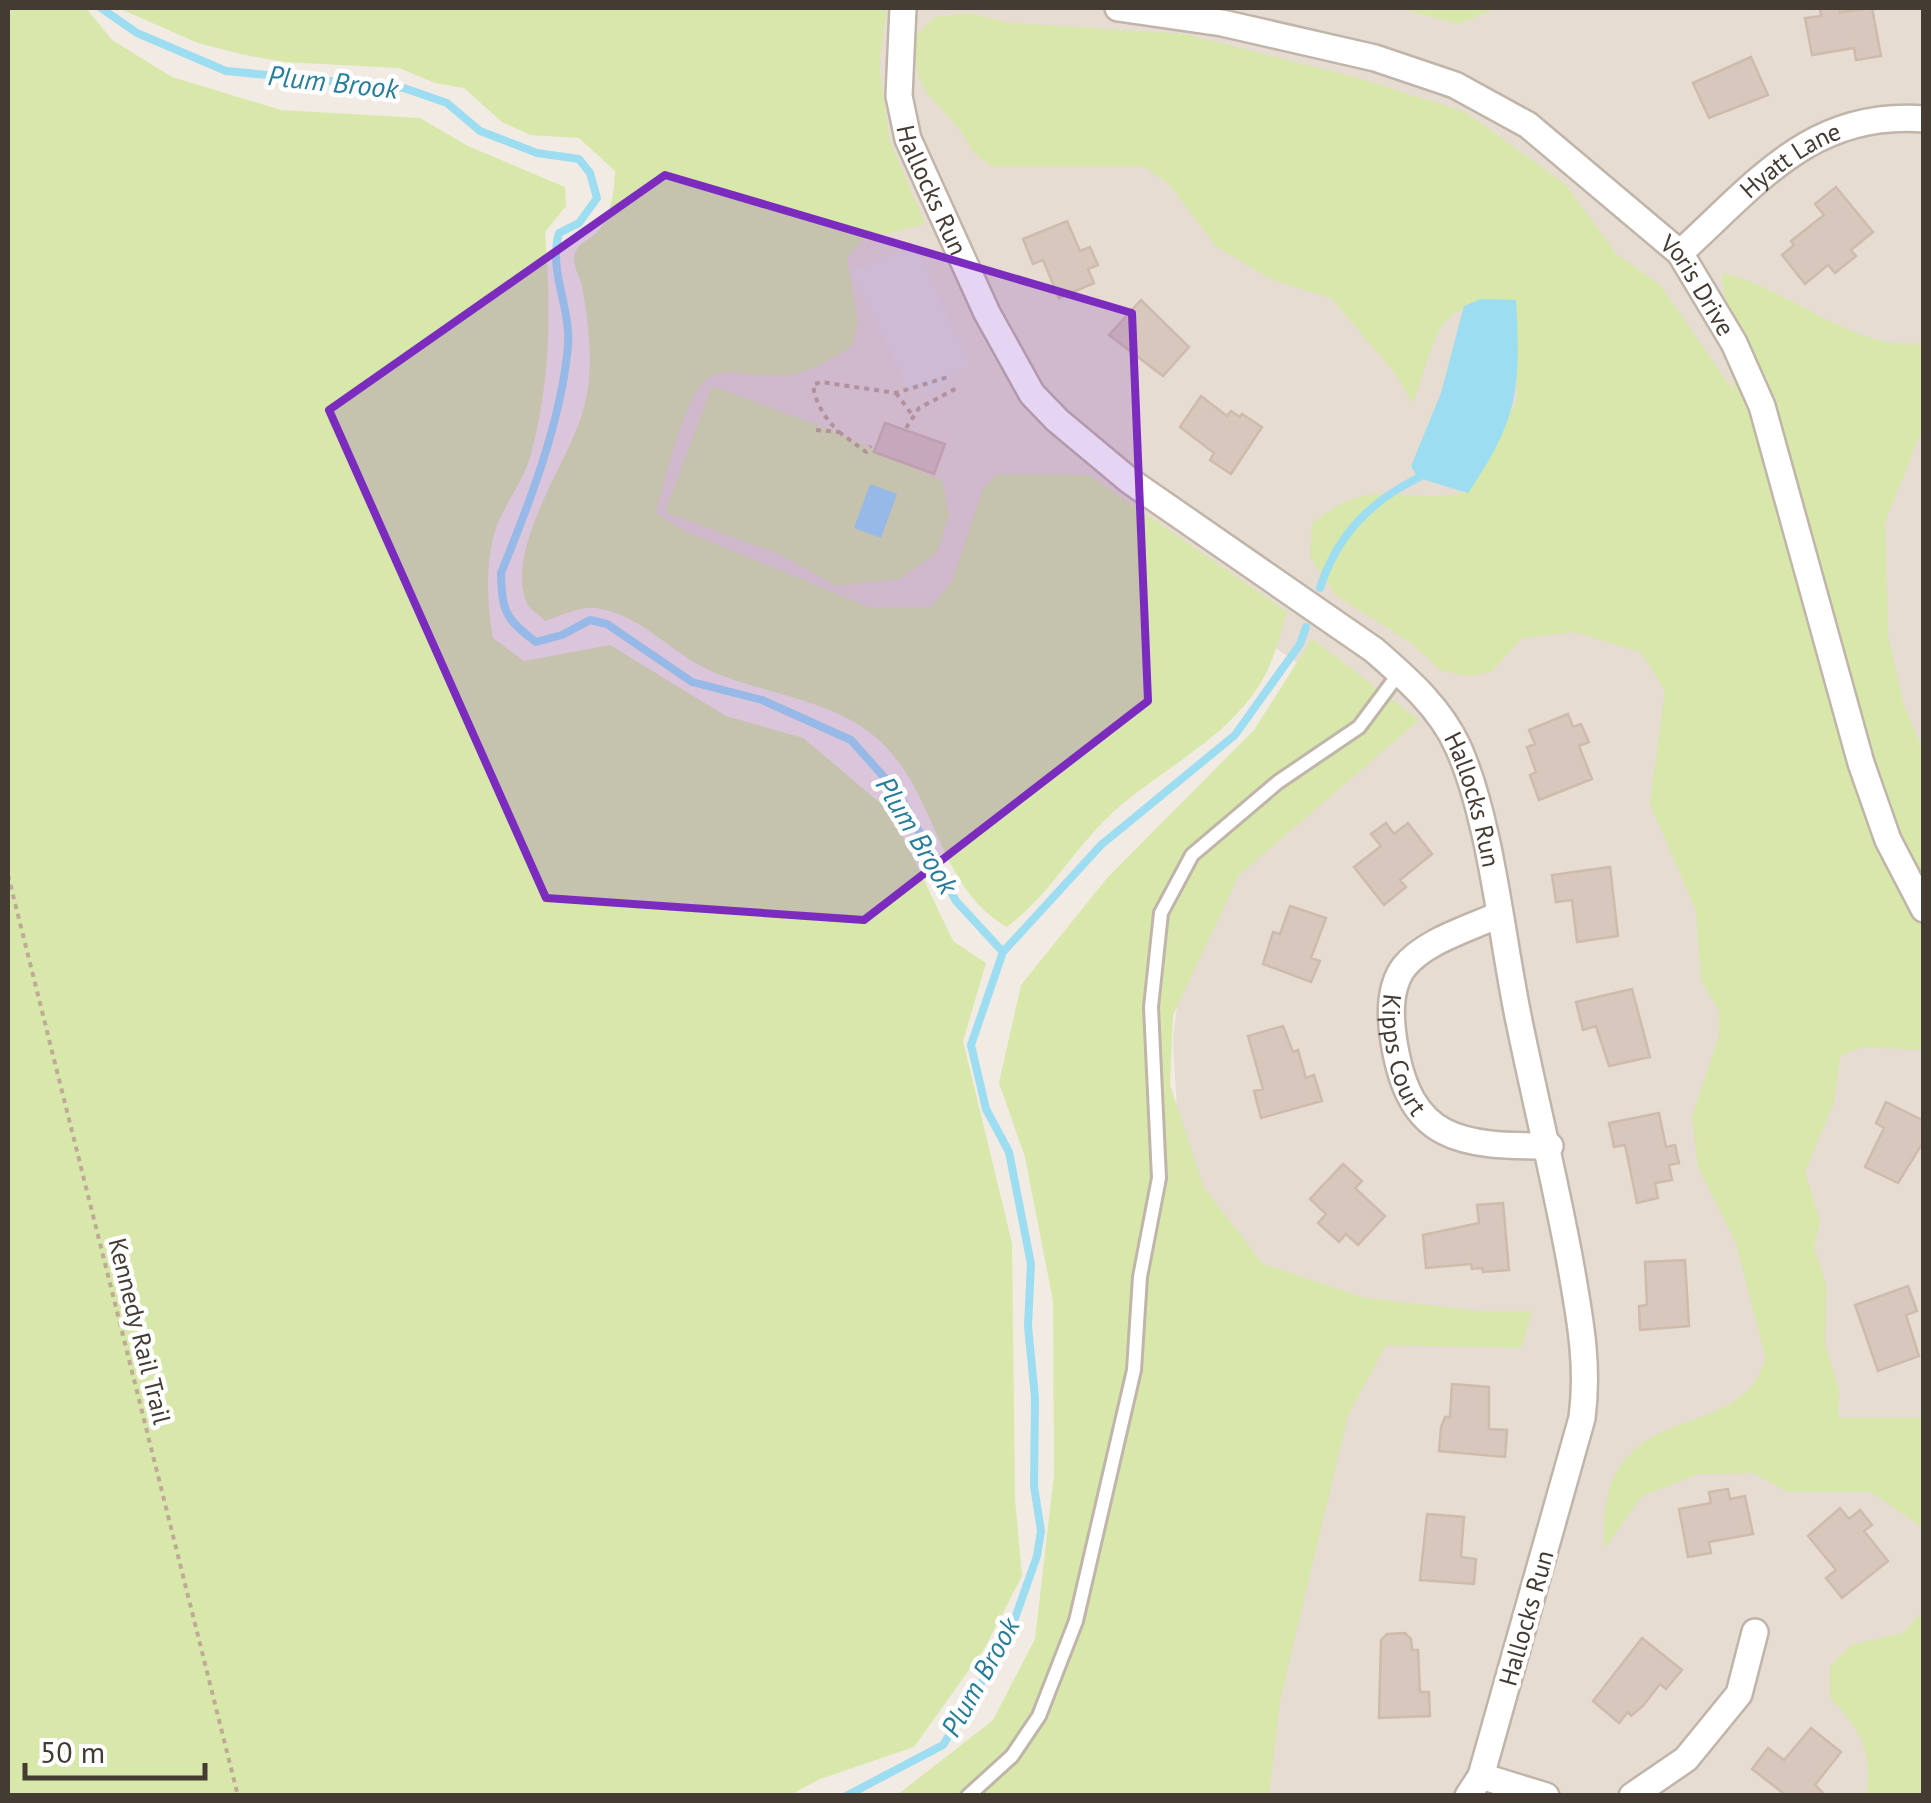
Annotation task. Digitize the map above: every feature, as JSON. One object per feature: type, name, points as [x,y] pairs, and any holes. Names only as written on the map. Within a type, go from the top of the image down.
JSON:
[{"type":"street","name":"Hallocks Run","points":[[903,8],[899,96],[908,139],[987,313],[1032,394],[1056,420],[1130,481],[1400,672],[1440,715],[1470,776],[1550,1146],[1584,1334],[1587,1384],[1582,1418],[1475,1786]]},
{"type":"street","name":"Voris Drive","points":[[1118,8],[1222,23],[1376,58],[1456,85],[1528,125],[1680,252],[1734,343],[1762,406],[1861,763],[1888,840],[1924,909]]},
{"type":"street","name":"Hyatt Lane","points":[[1680,252],[1795,148],[1820,134],[1847,124],[1924,119]]},
{"type":"street","name":"Kipps Court","points":[[1498,915],[1430,947],[1403,969],[1392,992],[1400,1078],[1417,1108],[1450,1135],[1487,1146],[1550,1146]]},
{"type":"street","points":[[1632,1796],[1686,1759],[1739,1694],[1755,1632]]},
{"type":"street","points":[[1475,1786],[1546,1796]]},
{"type":"lane","points":[[968,1796],[1012,1756],[1039,1716],[1076,1621],[1134,1370],[1140,1277],[1159,1178],[1151,1007],[1161,913],[1192,856],[1278,782],[1360,727],[1400,672]]},
{"type":"path","points":[[872,446],[866,452],[858,450],[838,432],[821,411],[814,385],[835,382],[896,393],[951,376]]},
{"type":"path","points":[[906,428],[912,416],[959,387]]},
{"type":"path","points":[[896,393],[912,416]]},
{"type":"path","points":[[816,430],[838,432]]},
{"type":"path","name":"Kennedy Rail Trail","points":[[8,875],[238,1796]]},
{"type":"highlighted area","points":[[665,175],[1132,313],[1148,701],[864,920],[546,898],[329,410]]},
{"type":"shaded area","points":[[758,8],[1397,8],[1458,24],[1499,8],[1923,8],[1923,1795],[1220,1795],[1231,1248],[1179,1150],[1173,1039],[1180,981],[1211,892],[1378,717],[1057,501],[976,686],[622,539]]},
{"type":"shaded area","points":[[916,247],[970,365],[932,392],[908,389],[852,271]]},
{"type":"green space","points":[[8,8],[86,8],[112,40],[172,77],[281,110],[420,118],[468,146],[565,187],[566,206],[545,232],[548,344],[538,426],[528,464],[495,531],[490,557],[488,598],[493,638],[524,661],[610,645],[726,716],[803,738],[892,813],[953,941],[986,963],[963,1041],[1012,1243],[1015,1499],[1022,1576],[984,1649],[914,1747],[820,1779],[790,1795],[8,1795]]},
{"type":"green space","points":[[118,8],[887,8],[879,64],[889,139],[925,224],[863,239],[847,258],[858,323],[853,345],[803,372],[781,376],[722,373],[708,378],[699,387],[676,440],[656,513],[684,531],[869,607],[931,607],[952,581],[983,488],[998,474],[1089,475],[1287,612],[1264,677],[1249,700],[1211,737],[1105,820],[1034,903],[1007,927],[984,910],[966,889],[901,765],[861,727],[814,704],[715,673],[624,616],[583,608],[545,621],[528,605],[522,585],[529,538],[579,423],[588,389],[587,321],[574,257],[607,217],[615,171],[579,138],[530,135],[502,122],[464,88],[435,83],[399,68],[284,62],[245,55],[198,43]]},
{"type":"green space","points":[[1397,8],[1499,8],[1458,24]]},
{"type":"green space","points":[[969,13],[1010,23],[1184,34],[1358,78],[1465,112],[1565,184],[1616,254],[1660,285],[1734,392],[1722,273],[1871,338],[1923,343],[1923,427],[1885,522],[1888,635],[1904,706],[1923,751],[1923,1050],[1862,1047],[1840,1056],[1834,1102],[1805,1172],[1820,1221],[1814,1247],[1826,1284],[1825,1345],[1839,1389],[1838,1418],[1923,1418],[1923,1528],[1871,1492],[1788,1492],[1753,1473],[1698,1474],[1642,1496],[1604,1549],[1607,1502],[1620,1467],[1647,1441],[1715,1412],[1745,1393],[1766,1359],[1736,1243],[1698,1167],[1692,1117],[1719,1036],[1719,1010],[1701,981],[1696,910],[1650,804],[1665,690],[1641,652],[1574,632],[1522,638],[1491,672],[1467,676],[1440,670],[1413,644],[1337,596],[1310,557],[1312,524],[1353,499],[1468,492],[1517,400],[1516,301],[1488,302],[1453,315],[1434,341],[1413,403],[1395,373],[1331,298],[1273,280],[1217,247],[1168,183],[1143,166],[992,166],[978,156],[923,86],[916,53],[916,35],[935,17]]},
{"type":"green space","points":[[712,386],[826,428],[942,481],[949,515],[937,553],[900,579],[836,586],[779,554],[665,512]]},
{"type":"green space","points":[[1312,639],[1419,720],[1239,875],[1173,1015],[1170,1085],[1204,1188],[1263,1264],[1365,1298],[1479,1311],[1532,1311],[1521,1348],[1386,1345],[1348,1415],[1280,1700],[1269,1795],[896,1796],[993,1720],[1035,1639],[1054,1475],[1053,1301],[1025,1157],[999,1083],[1021,985],[1108,877],[1254,730]]},
{"type":"green space","points":[[1923,1611],[1923,1795],[1867,1795],[1866,1753],[1850,1720],[1830,1697],[1830,1666],[1852,1645],[1903,1633]]},
{"type":"water","points":[[1481,299],[1516,300],[1518,356],[1507,422],[1468,493],[1418,478],[1411,466],[1441,393],[1464,306]]},
{"type":"water","points":[[870,484],[897,494],[881,538],[854,528]]},
{"type":"building","points":[[1820,8],[1839,8],[1840,12],[1872,8],[1881,56],[1856,60],[1854,48],[1812,55],[1805,18],[1821,16]]},
{"type":"building","points":[[1751,57],[1768,95],[1709,118],[1693,83]]},
{"type":"building","points":[[1836,187],[1873,232],[1851,250],[1856,256],[1835,273],[1828,265],[1805,284],[1782,255],[1794,245],[1791,241],[1824,215],[1815,204]]},
{"type":"building","points":[[1067,221],[1080,251],[1090,247],[1098,265],[1088,269],[1094,283],[1059,298],[1043,260],[1033,264],[1023,239]]},
{"type":"building","points":[[1141,300],[1189,347],[1163,376],[1109,335]]},
{"type":"building","points":[[1201,396],[1227,416],[1231,411],[1240,417],[1242,414],[1262,427],[1231,474],[1210,460],[1214,453],[1180,427]]},
{"type":"building","points":[[885,423],[945,444],[934,474],[874,452]]},
{"type":"building","points":[[1568,714],[1573,727],[1581,724],[1589,742],[1579,746],[1592,779],[1539,800],[1530,775],[1536,772],[1527,747],[1535,744],[1529,730]]},
{"type":"building","points":[[1386,823],[1394,834],[1408,823],[1432,854],[1400,880],[1406,887],[1384,905],[1354,867],[1381,846],[1371,834]]},
{"type":"building","points":[[1610,867],[1618,936],[1577,942],[1572,900],[1556,902],[1552,875]]},
{"type":"building","points":[[1290,906],[1326,918],[1311,958],[1320,961],[1311,982],[1263,964],[1273,932],[1280,934]]},
{"type":"building","points":[[1632,989],[1650,1057],[1609,1066],[1596,1026],[1583,1030],[1576,1002]]},
{"type":"building","points":[[1283,1026],[1293,1052],[1298,1050],[1306,1078],[1314,1075],[1322,1101],[1261,1118],[1254,1091],[1263,1089],[1248,1036]]},
{"type":"building","points":[[1886,1102],[1924,1121],[1924,1141],[1898,1183],[1865,1167],[1884,1128],[1876,1123]]},
{"type":"building","points":[[1659,1113],[1666,1147],[1675,1145],[1679,1163],[1669,1165],[1672,1180],[1655,1183],[1658,1198],[1637,1203],[1625,1145],[1614,1147],[1609,1123]]},
{"type":"building","points":[[1343,1164],[1362,1181],[1355,1188],[1385,1216],[1358,1245],[1346,1234],[1339,1242],[1318,1223],[1326,1214],[1310,1199]]},
{"type":"building","points":[[1503,1203],[1509,1270],[1483,1272],[1482,1268],[1472,1269],[1471,1264],[1426,1268],[1423,1235],[1479,1223],[1477,1205]]},
{"type":"building","points":[[1685,1260],[1689,1326],[1640,1330],[1639,1306],[1647,1305],[1645,1262]]},
{"type":"building","points":[[1908,1286],[1917,1311],[1906,1315],[1919,1356],[1878,1371],[1855,1305]]},
{"type":"building","points":[[1452,1384],[1489,1387],[1489,1429],[1507,1430],[1505,1457],[1439,1451],[1441,1427],[1445,1417],[1450,1417]]},
{"type":"building","points":[[1728,1489],[1730,1499],[1745,1496],[1753,1534],[1709,1542],[1711,1553],[1688,1557],[1679,1509],[1711,1503],[1709,1492]]},
{"type":"building","points":[[1840,1508],[1849,1519],[1860,1510],[1872,1525],[1864,1531],[1888,1561],[1842,1598],[1826,1578],[1836,1570],[1808,1536]]},
{"type":"building","points":[[1427,1514],[1464,1517],[1461,1557],[1476,1559],[1474,1584],[1420,1580]]},
{"type":"building","points":[[1405,1633],[1411,1639],[1412,1650],[1418,1650],[1420,1692],[1429,1692],[1430,1716],[1379,1718],[1381,1640],[1387,1634]]},
{"type":"building","points":[[1642,1638],[1682,1670],[1666,1689],[1660,1684],[1643,1706],[1631,1716],[1628,1712],[1619,1723],[1593,1701]]},
{"type":"building","points":[[1811,1728],[1841,1752],[1815,1785],[1826,1796],[1787,1796],[1752,1769],[1768,1748],[1784,1760]]},
{"type":"waterway","name":"Plum Brook","points":[[101,8],[137,33],[226,71],[404,88],[447,103],[480,131],[537,153],[579,159],[590,173],[597,198],[579,223],[559,233],[556,261],[568,346],[559,404],[543,461],[501,573],[507,613],[536,642],[562,635],[590,620],[607,624],[692,682],[762,700],[851,740],[899,794],[956,901],[1003,952],[971,1045],[986,1109],[1009,1152],[1031,1264],[1028,1326],[1035,1398],[1034,1486],[1041,1531],[1037,1556],[1007,1641],[943,1745],[846,1796]]},
{"type":"waterway","points":[[1320,588],[1336,552],[1357,523],[1384,498],[1418,478]]},
{"type":"waterway","points":[[1003,952],[1101,845],[1235,735],[1300,644],[1306,627]]}]
